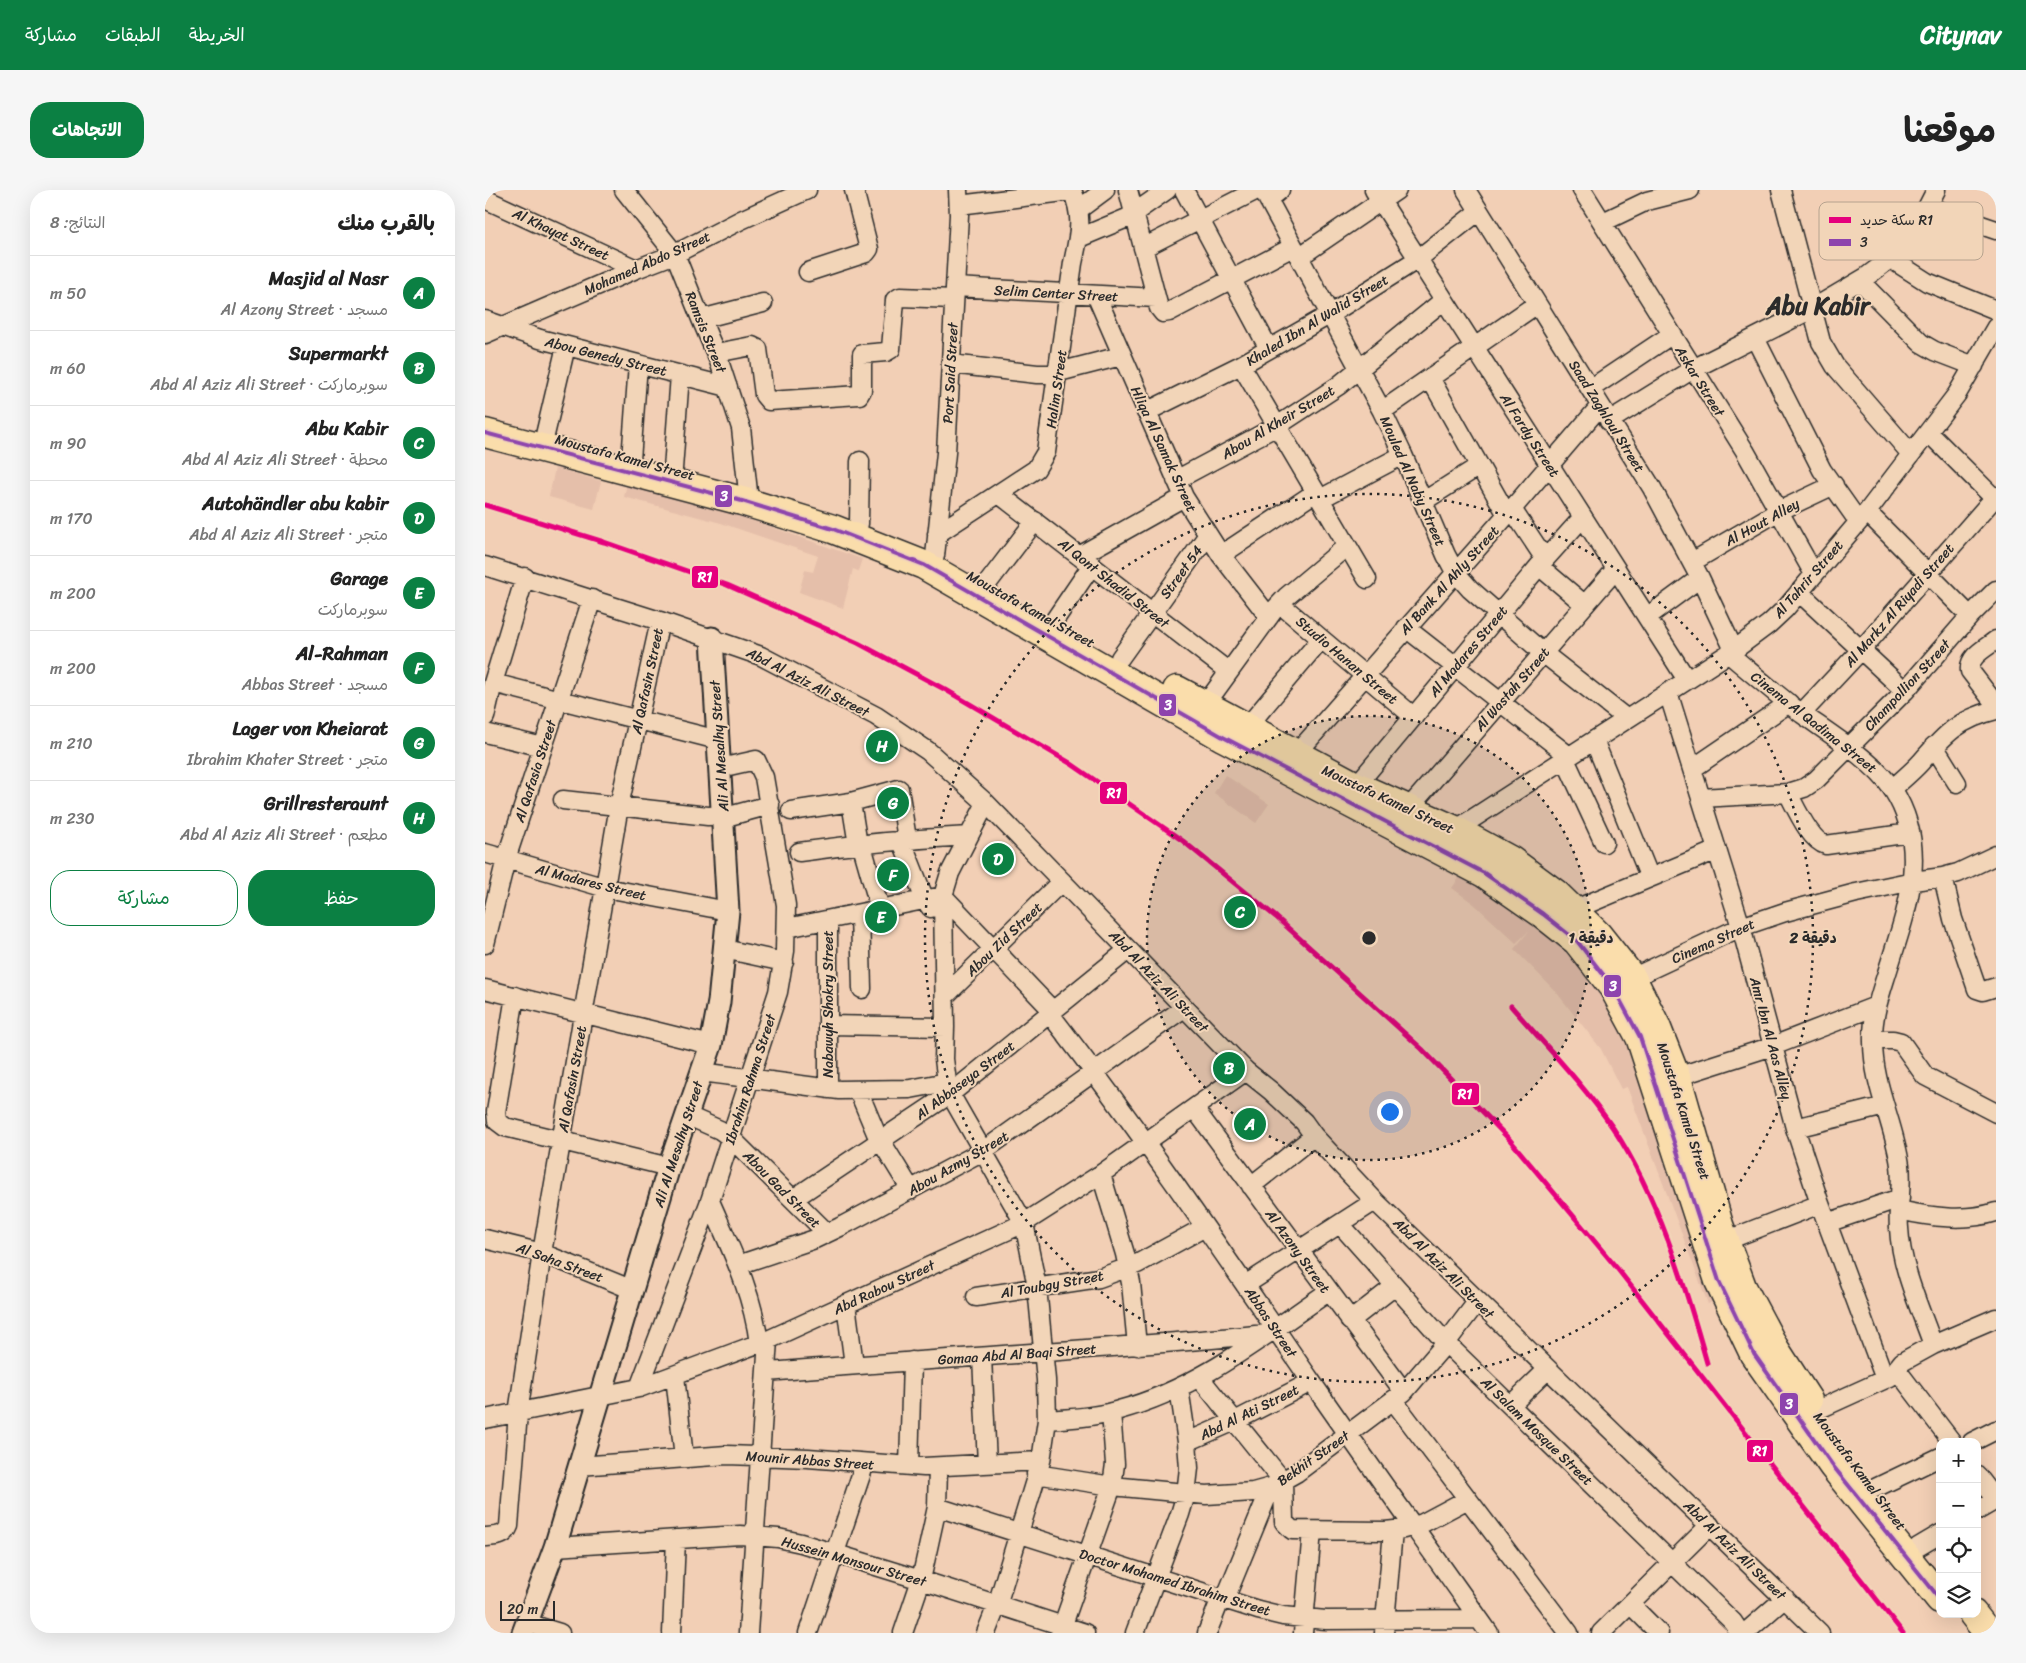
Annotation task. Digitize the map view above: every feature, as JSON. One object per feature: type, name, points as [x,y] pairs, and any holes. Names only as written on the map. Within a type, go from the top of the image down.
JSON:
[{"type":"main road","name":"Moustafa Kamel Street","points":[[485,418],[936,545],[987,584],[1356,786],[1455,830],[1510,860],[1557,894],[1597,934],[1632,978],[1656,1026],[1676,1077],[1725,1241],[1742,1287],[1775,1349],[1815,1411],[1871,1490],[1929,1541],[1939,1573]]},
{"type":"main road","name":"Moustafa Kamel Street","points":[[485,433],[742,501],[833,529],[924,565],[1223,737],[1484,873],[1543,914],[1577,942],[1613,987],[1640,1037],[1719,1281],[1754,1354],[1833,1466],[1936,1590]]},
{"type":"main road","name":"Moustafa Kamel Street","points":[[1962,1618],[1988,1633]]},
{"type":"street","name":"Ramsis Street","points":[[624,190],[675,254],[716,353],[741,428],[748,492]]},
{"type":"street","name":"Mohamed Abdo Street","points":[[490,327],[675,254],[741,220],[807,190]]},
{"type":"street","points":[[808,272],[865,253],[869,249],[854,190]]},
{"type":"street","points":[[959,198],[1072,190]]},
{"type":"street","name":"Halim Street","points":[[936,545],[999,494],[1036,469],[1042,461],[1049,442],[1069,294],[1079,238],[1078,210],[1072,190]]},
{"type":"street","points":[[1078,210],[1105,190]]},
{"type":"street","points":[[1128,190],[1160,311],[1169,312],[1231,279],[1296,252],[1377,195],[1397,190]]},
{"type":"street","points":[[1079,238],[1134,214],[1167,190]]},
{"type":"street","points":[[1184,190],[1269,349]]},
{"type":"street","name":"Saad Zaghloul Street","points":[[1466,190],[1604,414],[1652,488],[1696,570],[1732,652]]},
{"type":"street","name":"Askar Street","points":[[1582,190],[1745,451],[1814,574]]},
{"type":"street","points":[[1603,222],[1647,201],[1691,190]]},
{"type":"street","points":[[1781,190],[1821,342],[1827,355],[1911,454]]},
{"type":"street","name":"Al Bank Al Ahly Street","points":[[1930,202],[1936,190]]},
{"type":"street","points":[[1143,248],[1199,219],[1267,192]]},
{"type":"street","name":"Mouled Al Naby Street","points":[[1267,192],[1358,371],[1382,411],[1455,572],[1471,589],[1543,653],[1627,719]]},
{"type":"street","name":"Al Fardy Street","points":[[1377,195],[1687,680]]},
{"type":"street","name":"Port Said Street","points":[[936,545],[946,453],[959,198]]},
{"type":"street","name":"Al Khayat Street","points":[[488,200],[636,269]]},
{"type":"street","name":"Khaled Ibn Al Walid Street","points":[[1146,412],[1241,365],[1329,315],[1417,259],[1479,211]]},
{"type":"street","points":[[1983,226],[1996,230]]},
{"type":"street","name":"Al Bank Al Ahly Street","points":[[1297,753],[1550,466],[1604,414],[1812,309],[1860,281],[1890,260]]},
{"type":"street","points":[[1893,260],[1927,282],[1996,310]]},
{"type":"street","points":[[1860,281],[1921,343],[1935,351],[1974,366]]},
{"type":"street","name":"Selim Center Street","points":[[716,353],[752,346],[758,348],[764,395],[769,401],[857,396],[862,390],[862,354],[886,352],[891,349],[895,300],[899,296],[955,293],[1069,294],[1156,298]]},
{"type":"street","name":"Hliqa Al Samak Street","points":[[1096,296],[1184,497],[1221,556],[1274,610]]},
{"type":"street","name":"Abou Al Kheir Street","points":[[1176,480],[1277,426],[1358,371],[1375,355],[1444,300]]},
{"type":"street","points":[[701,319],[763,304]]},
{"type":"street","points":[[1382,411],[1537,304]]},
{"type":"street","name":"Abou Genedy Street","points":[[490,327],[728,387]]},
{"type":"street","name":"Al Tahrir Street","points":[[1455,830],[1732,652],[1769,624],[1814,574],[1928,432],[1957,394],[1996,327]]},
{"type":"street","points":[[1590,389],[1671,335]]},
{"type":"street","points":[[1755,338],[1822,470],[1862,516],[1927,573],[1970,616]]},
{"type":"street","points":[[545,434],[566,346]]},
{"type":"street","points":[[951,364],[1037,374],[1058,373],[1121,356]]},
{"type":"street","points":[[631,460],[638,364]]},
{"type":"street","points":[[1241,365],[1367,579]]},
{"type":"street","points":[[673,470],[680,375]]},
{"type":"street","points":[[1430,378],[1479,466],[1542,563],[1585,605]]},
{"type":"street","points":[[1928,432],[1995,498]]},
{"type":"street","points":[[1221,556],[1318,495],[1403,455]]},
{"type":"street","points":[[859,524],[860,461]]},
{"type":"street","points":[[1424,501],[1479,466]]},
{"type":"street","name":"Al Hout Alley","points":[[1647,617],[1696,570],[1779,510],[1834,485]]},
{"type":"street","name":"Al Qont Shadid Street","points":[[999,494],[1229,672]]},
{"type":"street","points":[[1054,621],[1086,561],[1184,497]]},
{"type":"street","name":"Al Markz Al Riyadi Street","points":[[1692,769],[1796,708],[1861,650],[1995,498]]},
{"type":"street","name":"Al Madares Street","points":[[1356,786],[1542,563],[1583,517]]},
{"type":"street","points":[[987,584],[1035,521]]},
{"type":"street","name":"Street 54","points":[[1120,658],[1207,536]]},
{"type":"street","points":[[1205,705],[1274,610],[1347,546]]},
{"type":"street","name":"Abd Al Aziz Ali Street","points":[[485,566],[660,621],[761,656],[876,716],[929,751],[986,803],[1246,1071],[1304,1122],[1314,1136],[1375,1201],[1819,1633]]},
{"type":"street","name":"Al Wastah Street","points":[[1408,810],[1616,569]]},
{"type":"street","points":[[485,717],[489,691],[525,577]]},
{"type":"street","name":"Champollion Street","points":[[1701,798],[1788,794],[1804,788],[1816,780],[1905,691],[1970,616],[1996,590]]},
{"type":"street","points":[[1799,592],[1905,691]]},
{"type":"street","name":"Al Qafasia Street","points":[[485,944],[506,859],[592,599]]},
{"type":"street","name":"Studio Hanan Street","points":[[1274,610],[1321,639],[1413,717]]},
{"type":"street","name":"Al Qafasin Street","points":[[491,1536],[507,1531],[510,1521],[518,1413],[542,1253],[619,806],[660,621]]},
{"type":"street","points":[[1406,628],[1567,758],[1604,843]]},
{"type":"street","name":"Ali Al Mesalhy Street","points":[[525,1628],[555,1547],[669,1167],[711,1044],[719,1002],[728,911],[724,817],[712,638]]},
{"type":"street","points":[[1247,727],[1321,639]]},
{"type":"street","points":[[1892,789],[1920,763],[1953,727],[1965,720],[1995,712],[1970,670],[1970,666],[1974,656],[1996,640]]},
{"type":"street","name":"Cinema Al Qadima Street","points":[[1732,652],[1796,708],[1848,747],[1881,775],[1892,789],[1903,810],[1910,833],[1913,881],[1907,907],[1876,1006],[1873,1040],[1877,1082],[1901,1166],[1900,1236],[1905,1262],[1933,1345]]},
{"type":"street","points":[[489,691],[559,699],[718,740]]},
{"type":"street","name":"Amr Ibn Al Aas Alley","points":[[1668,692],[1741,927],[1795,1128],[1827,1223],[1891,1374],[1948,1438]]},
{"type":"street","points":[[485,733],[543,747]]},
{"type":"street","points":[[1594,740],[1649,878]]},
{"type":"street","points":[[1934,746],[1957,783]]},
{"type":"street","name":"Ibrahim Rahma Street","points":[[639,1388],[710,1201],[773,1008],[784,962],[787,928],[782,879],[765,777],[756,760],[720,768]]},
{"type":"street","points":[[791,811],[851,802],[899,789],[904,839],[925,900],[942,925]]},
{"type":"street","points":[[1788,794],[1814,837],[1821,844],[1826,845],[1910,833]]},
{"type":"street","points":[[563,800],[724,817],[770,805]]},
{"type":"street","points":[[851,802],[860,846],[880,908]]},
{"type":"street","points":[[986,803],[950,873],[943,896],[944,1059],[948,1088],[961,1116],[1024,1223],[1037,1287],[1047,1420],[1038,1468],[997,1604],[986,1633]]},
{"type":"street","points":[[799,852],[860,846],[904,839],[969,836]]},
{"type":"street","points":[[1573,910],[1717,850]]},
{"type":"street","name":"Al Madares Street","points":[[485,853],[606,888],[728,911]]},
{"type":"street","name":"Cinema Street","points":[[1632,978],[1741,927],[1832,899],[1913,881],[1943,878],[1996,855]]},
{"type":"street","points":[[1943,878],[1953,919],[1977,988],[1983,991],[1996,987]]},
{"type":"street","name":"Abou Zid Street","points":[[945,996],[1062,882]]},
{"type":"street","points":[[787,928],[943,896]]},
{"type":"street","name":"Abbas Street","points":[[943,896],[1051,1013],[1095,1072],[1245,1285],[1271,1332],[1311,1382],[1484,1626]]},
{"type":"street","points":[[859,913],[862,989]]},
{"type":"street","name":"Nabawyh Shokry Street","points":[[828,920],[828,1089]]},
{"type":"street","points":[[724,949],[784,962]]},
{"type":"street","name":"Al Abbaseya Street","points":[[793,1199],[881,1142],[948,1088],[1051,1013],[1129,950]]},
{"type":"street","points":[[485,989],[711,1044]]},
{"type":"street","points":[[515,996],[496,1112],[497,1122],[505,1127],[669,1167]]},
{"type":"street","points":[[1676,1077],[1773,1046],[1876,1006]]},
{"type":"street","name":"Abou Azmy Street","points":[[738,1265],[827,1233],[983,1152],[1184,1008]]},
{"type":"street","points":[[828,1025],[945,1026]]},
{"type":"street","points":[[1873,1040],[1901,1042],[1925,1076],[1996,1113]]},
{"type":"street","name":"Abd Rabou Street","points":[[485,1419],[639,1388],[764,1342],[1024,1223],[1101,1174],[1246,1071]]},
{"type":"street","points":[[701,1072],[828,1089],[948,1088]]},
{"type":"street","points":[[858,1090],[881,1142],[911,1190]]},
{"type":"street","points":[[1795,1128],[1885,1106]]},
{"type":"street","name":"Al Azony Street","points":[[1194,1108],[1350,1321],[1468,1499],[1569,1633]]},
{"type":"street","name":"Abou Gad Street","points":[[686,1115],[720,1130],[731,1138],[827,1233]]},
{"type":"street","points":[[1251,1186],[1314,1136]]},
{"type":"street","points":[[1101,1174],[1128,1268],[1133,1297],[1137,1346]]},
{"type":"street","points":[[710,1201],[738,1265],[757,1326],[764,1342],[766,1372],[748,1633]]},
{"type":"street","points":[[1245,1285],[1375,1201]]},
{"type":"street","points":[[1725,1241],[1820,1204]]},
{"type":"street","points":[[1827,1223],[1899,1204],[1917,1214],[1953,1217],[1996,1212]]},
{"type":"street","name":"Al Salam Mosque Street","points":[[1340,1224],[1446,1343],[1735,1624],[1737,1633]]},
{"type":"street","name":"Al Toubgy Street","points":[[976,1297],[1099,1278],[1128,1268],[1205,1227]]},
{"type":"street","name":"Al Saha Street","points":[[485,1239],[542,1253],[633,1290]]},
{"type":"street","points":[[1350,1321],[1395,1286]]},
{"type":"street","points":[[1047,1420],[1081,1418],[1136,1406],[1179,1388],[1200,1378],[1329,1292]]},
{"type":"street","name":"Bekhit Street","points":[[1038,1468],[1112,1486],[1186,1494],[1226,1495],[1253,1492],[1277,1484],[1399,1396],[1414,1382],[1477,1302]]},
{"type":"street","points":[[846,1304],[854,1365]]},
{"type":"street","points":[[1815,1411],[1891,1374],[1902,1362],[1933,1345],[1996,1318]]},
{"type":"street","name":"Gomaa Abd Al Baqi Street","points":[[766,1372],[1043,1351],[1137,1346],[1271,1332]]},
{"type":"street","points":[[982,1357],[987,1464]]},
{"type":"street","points":[[909,1466],[912,1361]]},
{"type":"street","points":[[1511,1405],[1547,1369]]},
{"type":"street","points":[[675,1376],[684,1458]]},
{"type":"street","points":[[1200,1378],[1235,1422],[1277,1484],[1285,1522],[1287,1527],[1292,1530],[1393,1531],[1414,1526],[1468,1499]]},
{"type":"street","name":"Abd Al Ati Street","points":[[1187,1442],[1235,1422],[1311,1382]]},
{"type":"street","points":[[1135,1633],[1186,1494],[1189,1468],[1179,1388]]},
{"type":"street","points":[[1062,1630],[1112,1486],[1115,1464],[1111,1412]]},
{"type":"street","points":[[1980,1438],[1996,1430]]},
{"type":"street","name":"Mounir Abbas Street","points":[[579,1466],[727,1455],[761,1455],[909,1466],[938,1467],[987,1464],[1038,1468]]},
{"type":"street","points":[[1871,1490],[1936,1459]]},
{"type":"street","points":[[808,1633],[865,1463]]},
{"type":"street","points":[[903,1633],[921,1580],[937,1507],[938,1467]]},
{"type":"street","points":[[1981,1480],[1996,1500],[1981,1509]]},
{"type":"street","points":[[1207,1633],[1277,1484]]},
{"type":"street","name":"Doctor Mohamed Ibrahim Street","points":[[937,1507],[1223,1599],[1283,1616],[1304,1626],[1484,1626]]},
{"type":"street","points":[[1601,1633],[1710,1525]]},
{"type":"street","points":[[1304,1626],[1312,1531]]},
{"type":"street","points":[[1385,1626],[1393,1531]]},
{"type":"street","name":"Hussein Mansour Street","points":[[555,1547],[755,1536],[801,1543],[997,1604],[1062,1630],[1085,1633]]},
{"type":"street","points":[[672,1633],[677,1539]]},
{"type":"street","points":[[1745,1633],[1785,1598]]},
{"type":"street","points":[[1630,1604],[1659,1633]]},
{"type":"street","points":[[525,1628],[560,1633]]},
{"type":"shaded area","points":[[555,468],[601,481],[594,509],[549,497]]},
{"type":"shaded area","points":[[627,483],[723,510],[862,559],[858,571],[853,569],[843,608],[799,592],[805,570],[813,572],[818,556],[721,523],[624,497]]},
{"type":"shaded area","points":[[1225,775],[1269,804],[1256,823],[1214,793]]},
{"type":"shaded area","points":[[1461,875],[1510,906],[1533,926],[1535,924],[1583,968],[1606,998],[1629,1041],[1720,1298],[1708,1304],[1627,1087],[1621,1089],[1601,1049],[1557,993],[1514,949],[1529,931],[1516,943],[1474,904],[1452,888]]},
{"type":"rail line","name":"R1","points":[[485,505],[604,542],[727,585],[858,643],[946,690],[1070,763],[1183,841],[1276,917],[1422,1049],[1510,1140],[1616,1267],[1903,1633]]},
{"type":"rail line","name":"R1","points":[[1511,1006],[1589,1096],[1613,1128],[1629,1154],[1644,1182],[1669,1242],[1707,1363]]},
{"type":"transit line","name":"3","points":[[485,433],[742,501],[833,529],[924,565],[1223,737],[1484,873],[1543,914],[1577,941],[1613,987],[1640,1037],[1719,1281],[1754,1354],[1833,1466],[1936,1594]]},
{"type":"place","name":"Grillresteraunt","points":[[882,746]]},
{"type":"place","name":"Lager von Kheiarat","points":[[893,803]]},
{"type":"place","name":"Autohändler abu kabir","points":[[998,859]]},
{"type":"place","name":"Al-Rahman","points":[[893,875]]},
{"type":"place","name":"Abu Kabir","points":[[1240,912]]},
{"type":"place","name":"Garage","points":[[881,917]]},
{"type":"place","name":"Supermarkt","points":[[1229,1068]]},
{"type":"place","name":"Masjid al Nasr","points":[[1250,1124]]},
{"type":"district","name":"Abu Kabir","points":[[1818,306]]}]
